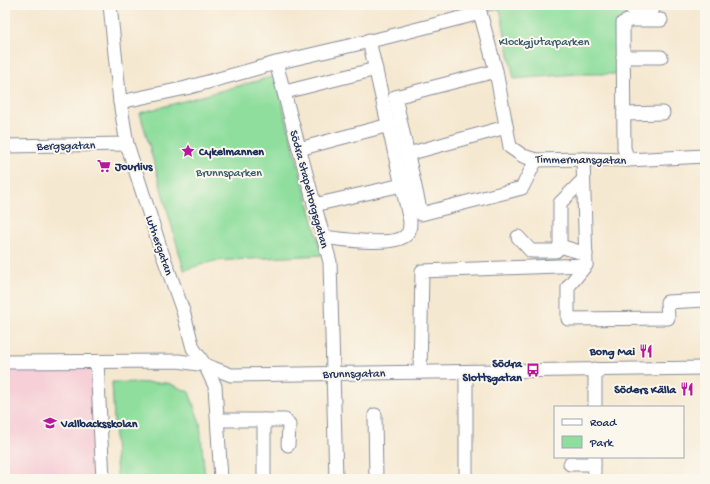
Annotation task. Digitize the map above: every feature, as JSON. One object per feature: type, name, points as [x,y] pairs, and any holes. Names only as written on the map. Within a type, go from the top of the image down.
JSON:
[{"type":"street","name":"Luthergatan","points":[[110,5],[120,102],[127,144],[160,247],[183,311],[193,348],[205,365],[215,386],[221,479]]},
{"type":"street","points":[[629,5],[638,12],[654,14]]},
{"type":"street","points":[[120,102],[186,88],[276,62],[369,40],[479,9]]},
{"type":"street","name":"Timmermansgatan","points":[[479,9],[496,71],[510,147],[523,156],[536,160],[583,158],[628,160],[705,156]]},
{"type":"street","points":[[628,160],[624,148],[623,23],[654,14]]},
{"type":"street","points":[[323,237],[364,242],[402,239],[409,232],[410,221],[369,40]]},
{"type":"street","points":[[623,56],[661,57]]},
{"type":"street","name":"Södra Stapeltorgsgatan","points":[[276,62],[330,262],[336,479]]},
{"type":"street","points":[[285,92],[376,70]]},
{"type":"street","points":[[496,71],[395,97],[421,214],[522,188],[536,160]]},
{"type":"street","points":[[624,114],[663,113]]},
{"type":"street","points":[[299,149],[389,125]]},
{"type":"street","points":[[408,154],[506,126]]},
{"type":"street","name":"Bergsgatan","points":[[5,146],[127,144]]},
{"type":"street","points":[[583,158],[586,259],[568,287],[568,319],[668,318],[667,302],[705,300]]},
{"type":"street","points":[[518,237],[531,251],[556,251],[560,246],[560,203],[583,180]]},
{"type":"street","points":[[314,205],[402,185]]},
{"type":"street","points":[[560,246],[586,259]]},
{"type":"street","points":[[420,372],[422,271],[586,259]]},
{"type":"street","name":"Brunnsgatan","points":[[5,362],[178,361],[205,365],[231,375],[705,368]]},
{"type":"street","points":[[97,362],[103,479]]},
{"type":"street","points":[[595,369],[595,406]]},
{"type":"street","points":[[466,372],[466,479]]},
{"type":"street","points":[[376,415],[376,479]]},
{"type":"street","points":[[218,420],[285,420],[290,425],[288,446]]},
{"type":"street","points":[[264,420],[264,479]]},
{"type":"street","points":[[570,464],[594,460],[594,479]]},
{"type":"shaded area","name":"Vallbacksskolan","points":[[5,367],[94,367],[97,479],[5,479]]},
{"type":"green space","name":"Klockgjutarparken","points":[[478,5],[643,5],[619,22],[620,74],[576,74],[514,79],[500,9],[480,13]]},
{"type":"green space","name":"Brunnsparken","points":[[275,76],[322,255],[214,261],[184,270],[140,113]]},
{"type":"green space","points":[[112,382],[168,383],[189,392],[200,423],[205,479],[117,479]]},
{"type":"place","name":"Cykelmannen","points":[[188,151]]},
{"type":"place","name":"Jourlivs","points":[[104,166]]},
{"type":"place","name":"Bong Mai","points":[[646,351]]},
{"type":"place","name":"Södra Slottsgatan","points":[[533,370]]},
{"type":"place","name":"Söders Källa","points":[[687,389]]},
{"type":"place","name":"Vallbacksskolan","points":[[50,423]]}]
